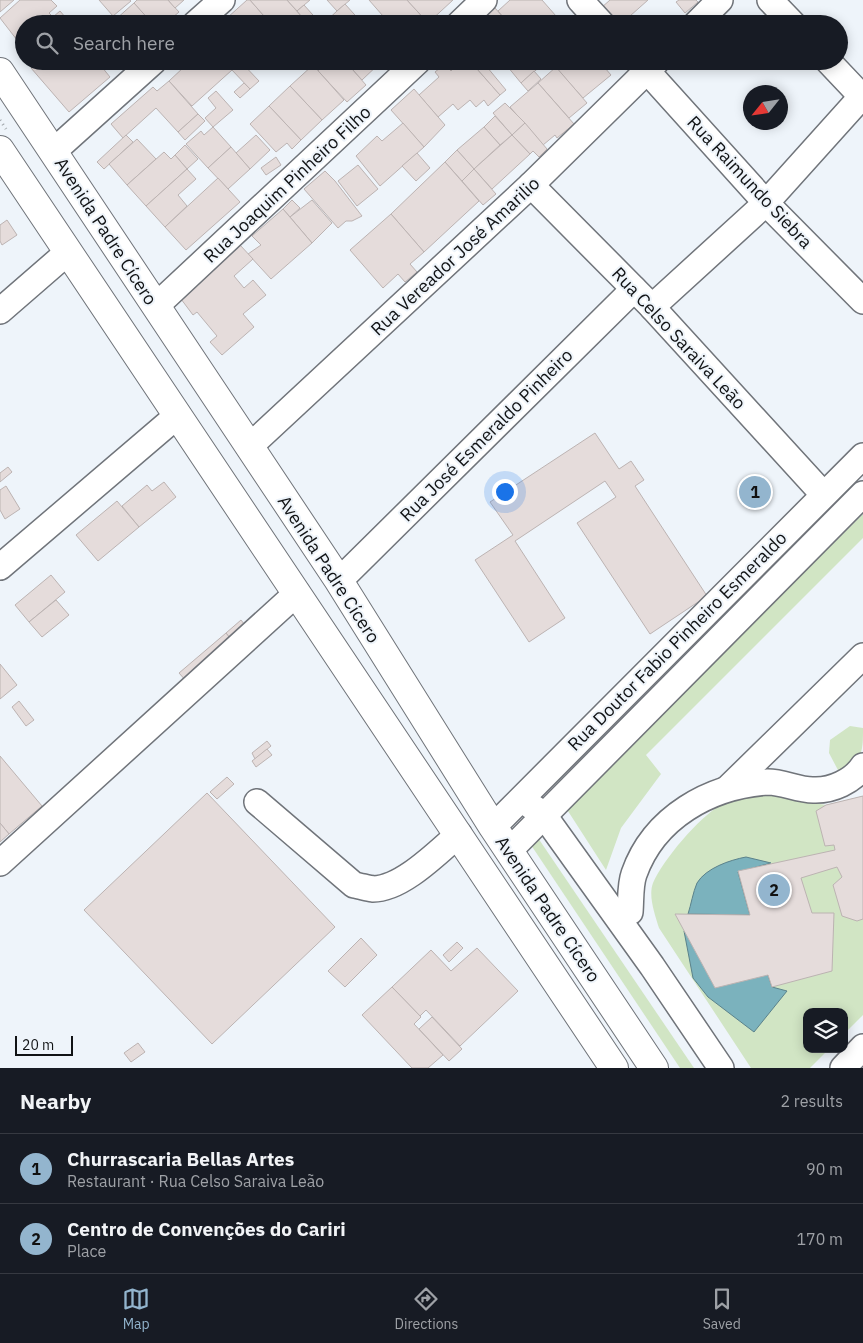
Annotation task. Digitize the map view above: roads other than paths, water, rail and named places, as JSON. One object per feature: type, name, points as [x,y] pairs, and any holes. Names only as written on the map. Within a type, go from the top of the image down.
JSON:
[{"type":"highway","name":"Avenida Padre Cícero","points":[[0,72],[339,581],[493,827],[654,1068]]},
{"type":"highway","name":"Avenida Padre Cícero","points":[[0,150],[614,1068]]},
{"type":"street","points":[[205,15],[222,0]]},
{"type":"street","points":[[468,15],[484,0]]},
{"type":"street","points":[[580,0],[594,15]]},
{"type":"street","points":[[705,15],[720,0]]},
{"type":"street","points":[[770,0],[784,15]]},
{"type":"street","points":[[54,151],[144,70]]},
{"type":"street","name":"Rua Joaquim Pinheiro Filho","points":[[156,306],[408,70]]},
{"type":"street","name":"Rua Vereador José Amarilio","points":[[250,446],[532,185],[641,70]]},
{"type":"street","name":"Rua Raimundo Siebra","points":[[652,70],[766,203],[863,301]]},
{"type":"street","points":[[652,308],[766,203],[863,96],[837,70]]},
{"type":"street","name":"Rua Celso Saraiva Leão","points":[[532,185],[652,308],[823,494]]},
{"type":"street","points":[[0,311],[68,252]]},
{"type":"street","name":"Rua José Esmeraldo Pinheiro","points":[[339,581],[634,289]]},
{"type":"street","points":[[0,567],[178,415]]},
{"type":"street","name":"Rua Doutor Fabio Pinheiro Esmeraldo","points":[[493,827],[863,456]]},
{"type":"street","name":"Rua Doutor Fabio Pinheiro Esmeraldo","points":[[509,851],[543,814],[863,494]]},
{"type":"street","points":[[0,863],[297,593]]},
{"type":"street","points":[[728,788],[863,656]]},
{"type":"street","points":[[634,684],[655,703]]},
{"type":"street","points":[[630,912],[634,874],[654,836],[684,808],[728,788],[770,782],[814,790],[840,786],[860,774]]},
{"type":"street","points":[[520,798],[543,814],[652,966],[721,1068]]},
{"type":"street","points":[[257,802],[354,885],[374,889],[393,884],[412,872],[459,834]]},
{"type":"street","points":[[843,1068],[863,1047]]},
{"type":"water","points":[[746,857],[771,863],[738,872],[750,915],[688,914],[697,883],[706,873],[733,860]]},
{"type":"water","points":[[684,931],[768,975],[772,987],[787,991],[754,1032],[708,997],[693,978]]},
{"type":"place","name":"Churrascaria Bellas Artes","points":[[755,492]]},
{"type":"place","name":"Centro de Convenções do Cariri","points":[[774,890]]}]
